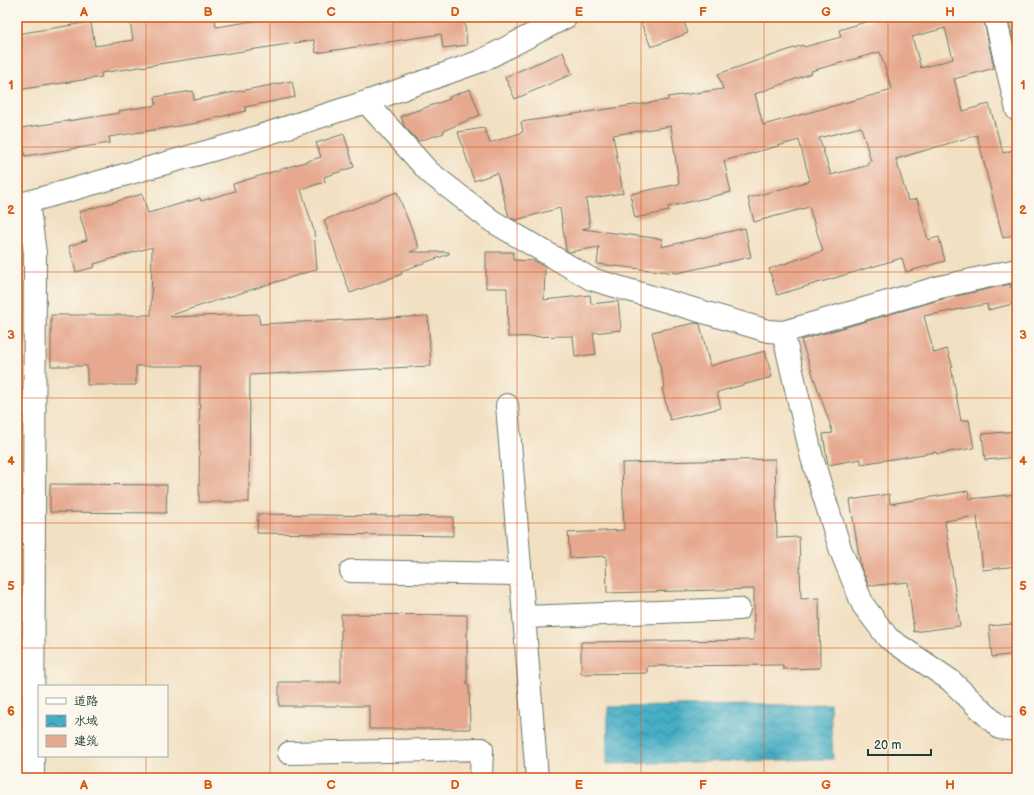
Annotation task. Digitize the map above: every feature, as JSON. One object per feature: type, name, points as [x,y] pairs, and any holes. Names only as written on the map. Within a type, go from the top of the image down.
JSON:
[{"type":"street","points":[[33,778],[35,253],[23,204],[241,142],[366,102],[481,61],[566,17]]},
{"type":"street","points":[[995,17],[1017,110]]},
{"type":"street","points":[[366,102],[429,172],[492,221],[591,279],[768,331],[783,332],[940,287],[1017,270]]},
{"type":"street","points":[[783,332],[812,458],[841,551],[863,605],[888,638],[950,680],[1000,728],[1017,730]]},
{"type":"street","points":[[507,405],[537,778]]},
{"type":"street","points":[[351,571],[521,574]]},
{"type":"street","points":[[524,617],[739,609]]},
{"type":"street","points":[[289,753],[482,749],[481,778]]},
{"type":"water","points":[[830,704],[833,759],[607,764],[608,707]]},
{"type":"building","points":[[129,17],[215,17],[216,27],[279,17],[464,17],[467,45],[443,48],[441,34],[316,53],[314,40],[101,73],[102,77],[17,90],[17,34],[91,22],[95,46],[133,40]]},
{"type":"building","points":[[656,17],[682,17],[688,33],[651,47],[641,23]]},
{"type":"building","points":[[871,17],[983,17],[994,68],[954,79],[963,111],[989,104],[1003,153],[1017,149],[1017,234],[1003,238],[977,135],[896,159],[908,201],[917,199],[928,240],[939,237],[945,261],[906,272],[902,258],[777,295],[769,269],[823,251],[809,207],[754,222],[748,198],[810,181],[799,140],[724,161],[731,192],[668,207],[669,211],[635,218],[630,194],[679,184],[671,126],[613,135],[623,193],[586,199],[590,227],[582,229],[662,239],[661,247],[745,228],[751,257],[677,273],[597,264],[599,247],[569,252],[566,250],[560,208],[516,220],[509,217],[497,173],[474,181],[458,132],[484,128],[490,143],[523,132],[521,122],[668,100],[668,97],[723,89],[718,74],[803,45],[804,47],[841,37],[839,30],[872,20]],"holes":[[[945,28],[953,59],[921,68],[912,37]],[[880,52],[892,90],[763,125],[755,94],[812,73],[811,71]],[[861,127],[871,161],[868,162],[869,165],[831,175],[819,138]]]},
{"type":"building","points":[[1008,17],[1017,17],[1017,56]]},
{"type":"building","points":[[563,52],[572,74],[515,99],[505,77]]},
{"type":"building","points":[[292,81],[295,97],[245,107],[246,111],[197,122],[198,123],[109,137],[110,143],[25,156],[21,128],[120,113],[119,111],[156,105],[155,97],[193,91],[194,100]]},
{"type":"building","points":[[470,89],[480,115],[443,131],[444,133],[418,141],[404,126],[401,116],[450,99],[449,97]]},
{"type":"building","points":[[344,134],[354,167],[324,177],[325,182],[301,189],[314,231],[317,269],[171,315],[171,317],[258,314],[260,324],[428,316],[431,366],[250,375],[249,502],[199,502],[200,366],[136,366],[136,385],[87,385],[87,366],[51,366],[51,315],[151,315],[152,247],[94,264],[95,267],[76,272],[69,246],[87,240],[79,212],[142,194],[148,213],[200,198],[201,201],[235,191],[233,184],[321,157],[316,143]]},
{"type":"building","points":[[397,192],[419,248],[410,252],[449,252],[449,254],[401,271],[402,274],[350,293],[324,220]]},
{"type":"building","points":[[486,252],[513,252],[513,260],[535,261],[545,267],[544,300],[590,295],[591,304],[618,301],[621,330],[593,333],[596,354],[575,357],[573,336],[508,337],[507,288],[486,288]]},
{"type":"building","points":[[1010,284],[1011,288],[1017,286],[1017,303],[988,310],[987,304],[924,316],[934,353],[947,349],[953,367],[951,367],[961,421],[969,420],[974,448],[937,454],[936,452],[861,464],[861,459],[828,465],[823,434],[833,433],[801,340],[943,299]]},
{"type":"building","points":[[695,323],[700,324],[710,366],[765,351],[772,377],[717,392],[721,408],[670,420],[662,388],[665,388],[652,332]]},
{"type":"building","points":[[1017,431],[1017,457],[985,460],[982,434]]},
{"type":"building","points":[[775,459],[777,538],[799,537],[801,599],[819,598],[820,668],[783,669],[783,665],[647,666],[647,673],[581,674],[581,642],[754,640],[754,589],[607,593],[606,556],[570,558],[568,533],[624,530],[622,463]]},
{"type":"building","points":[[50,484],[167,485],[166,513],[50,512]]},
{"type":"building","points":[[968,491],[970,499],[1017,494],[1017,523],[1015,523],[1017,566],[983,570],[977,516],[945,521],[960,626],[914,632],[908,582],[869,586],[861,568],[850,500],[889,494],[890,504]]},
{"type":"building","points":[[258,514],[453,517],[453,536],[257,533]]},
{"type":"building","points":[[341,614],[467,615],[467,685],[469,685],[470,729],[369,729],[369,706],[279,706],[279,682],[341,682]]},
{"type":"building","points":[[1013,624],[1016,654],[992,657],[989,626]]}]
